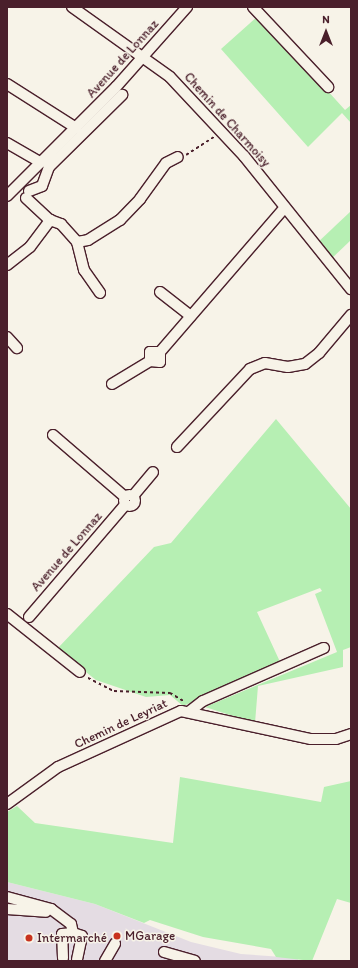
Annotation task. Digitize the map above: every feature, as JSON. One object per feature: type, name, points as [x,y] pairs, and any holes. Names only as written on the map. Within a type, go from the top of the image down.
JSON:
[{"type":"street","name":"Chemin de Charmoisy","points":[[72,7],[145,56],[222,131],[351,289]]},
{"type":"street","name":"Avenue de Lonnaz","points":[[27,195],[18,199],[9,194],[76,128],[145,56],[187,7]]},
{"type":"street","points":[[253,7],[328,87]]},
{"type":"street","points":[[7,84],[76,128]]},
{"type":"street","points":[[27,195],[42,186],[49,167],[122,95]]},
{"type":"street","points":[[7,143],[41,163]]},
{"type":"street","points":[[77,242],[88,240],[120,220],[140,199],[166,162],[178,157]]},
{"type":"street","name":"Avenue de Lonnaz","points":[[21,182],[27,195],[50,220],[61,224],[77,242],[84,270],[100,293]]},
{"type":"street","points":[[112,384],[150,361],[150,352],[160,352],[285,207]]},
{"type":"street","points":[[7,265],[30,247],[50,220]]},
{"type":"street","points":[[160,292],[191,316]]},
{"type":"street","points":[[177,447],[250,369],[265,363],[288,367],[305,364],[319,353],[351,315]]},
{"type":"street","points":[[7,337],[17,348]]},
{"type":"street","points":[[53,435],[128,499]]},
{"type":"street","name":"Avenue de Lonnaz","points":[[29,617],[128,499],[153,472]]},
{"type":"street","points":[[7,614],[80,672]]},
{"type":"street","name":"Avenue de Lonnaz","points":[[17,622],[23,616],[29,617]]},
{"type":"street","name":"Avenue de Lonnaz","points":[[26,629],[31,622],[29,617]]},
{"type":"street","points":[[190,711],[203,701],[324,648]]},
{"type":"street","name":"Chemin de Leyriat","points":[[7,804],[58,767],[172,714],[190,711],[311,739],[336,739],[351,734]]},
{"type":"street","points":[[7,897],[56,912],[71,924],[72,933]]},
{"type":"street","points":[[7,909],[56,912]]},
{"type":"street","points":[[72,933],[82,936],[78,960],[61,959],[62,934],[72,933]]},
{"type":"street","points":[[105,961],[115,944]]},
{"type":"street","points":[[164,952],[195,961]]},
{"type":"path","points":[[178,157],[190,154],[222,131]]},
{"type":"path","points":[[80,672],[95,684],[114,692],[174,694],[190,711]]},
{"type":"shaded area","points":[[7,882],[95,904],[191,942],[241,954],[297,958],[299,961],[7,961]]},
{"type":"green space","points":[[259,15],[345,110],[351,105],[351,123],[342,113],[308,147],[221,49]]},
{"type":"green space","points":[[351,211],[351,240],[329,261],[316,244]]},
{"type":"green space","points":[[276,419],[351,509],[351,647],[343,650],[343,667],[258,686],[255,723],[205,707],[337,652],[315,594],[322,591],[320,588],[257,612],[281,664],[183,706],[170,695],[146,697],[96,680],[57,649],[154,547],[171,543]]},
{"type":"green space","points":[[180,777],[321,802],[324,787],[351,781],[351,903],[337,899],[312,961],[276,957],[271,949],[203,937],[150,920],[144,923],[95,904],[7,882],[7,812],[17,806],[35,823],[173,843]]},
{"type":"place","name":"MGarage","points":[[117,936]]},
{"type":"place","name":"Intermarché","points":[[29,938]]}]
